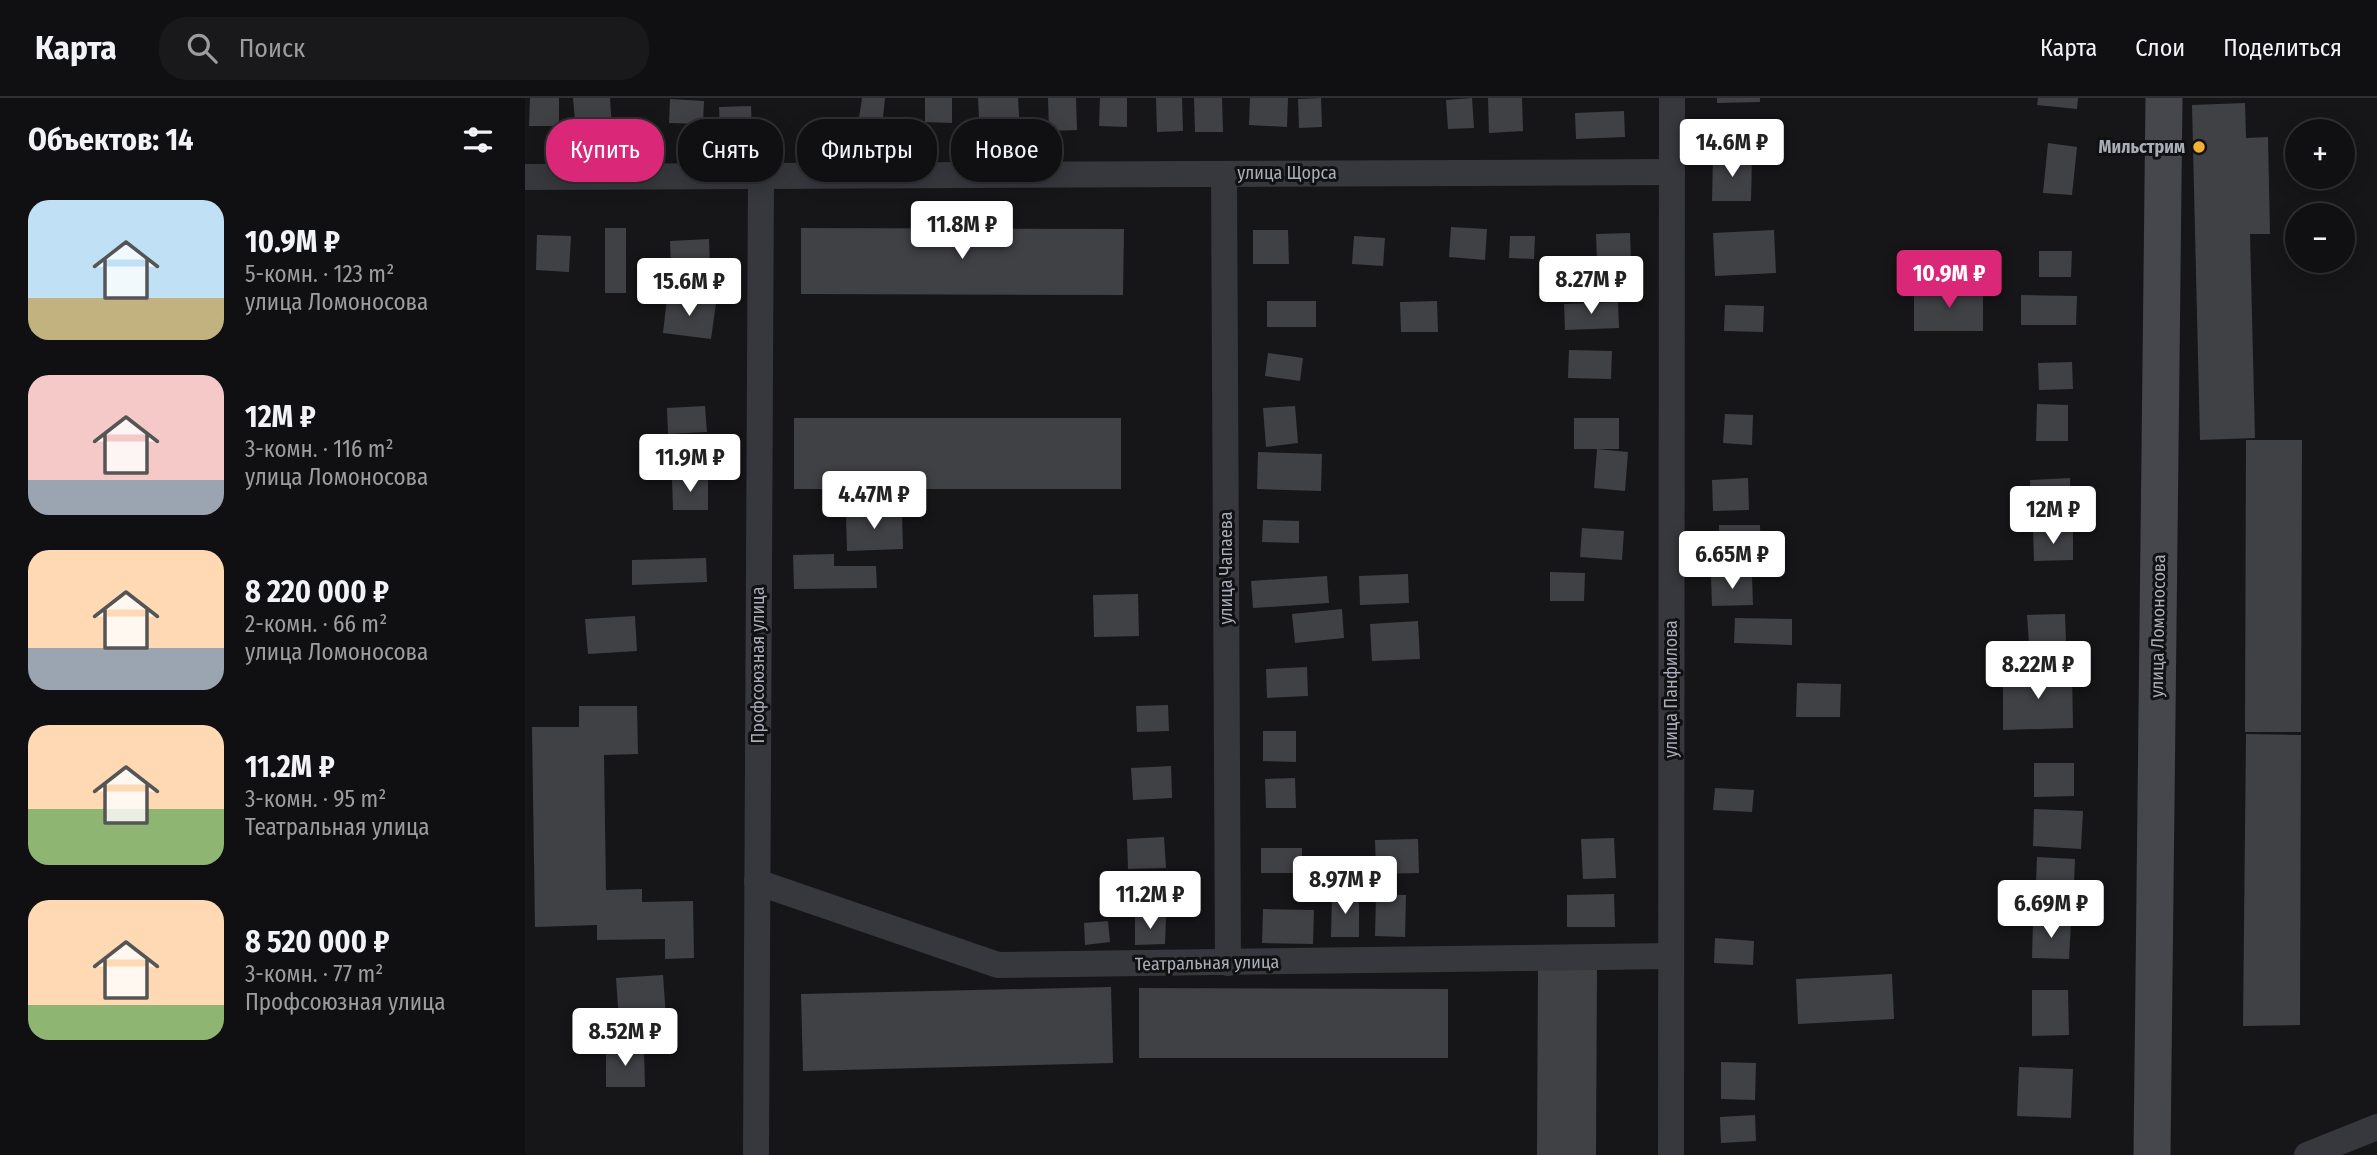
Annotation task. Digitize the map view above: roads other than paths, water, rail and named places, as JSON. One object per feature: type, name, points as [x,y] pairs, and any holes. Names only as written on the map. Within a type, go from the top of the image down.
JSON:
[{"type":"street","name":"улица Панфилова","points":[[1671,1155],[1672,98]]},
{"type":"street","name":"улица Ломоносова","points":[[2152,1155],[2164,98]]},
{"type":"street","name":"улица Щорса","points":[[783,176],[1672,172]]},
{"type":"street","name":"улица Чапаева","points":[[1224,174],[1228,962]]},
{"type":"street","name":"улица Щорса","points":[[525,177],[678,176]]},
{"type":"street","name":"Профсоюзная улица","points":[[756,1155],[761,182]]},
{"type":"street","name":"Театральная улица","points":[[757,882],[998,965],[1671,956]]},
{"type":"street","points":[[2307,1155],[2377,1127]]},
{"type":"place","name":"Мильстрим","points":[[2199,147]]}]
